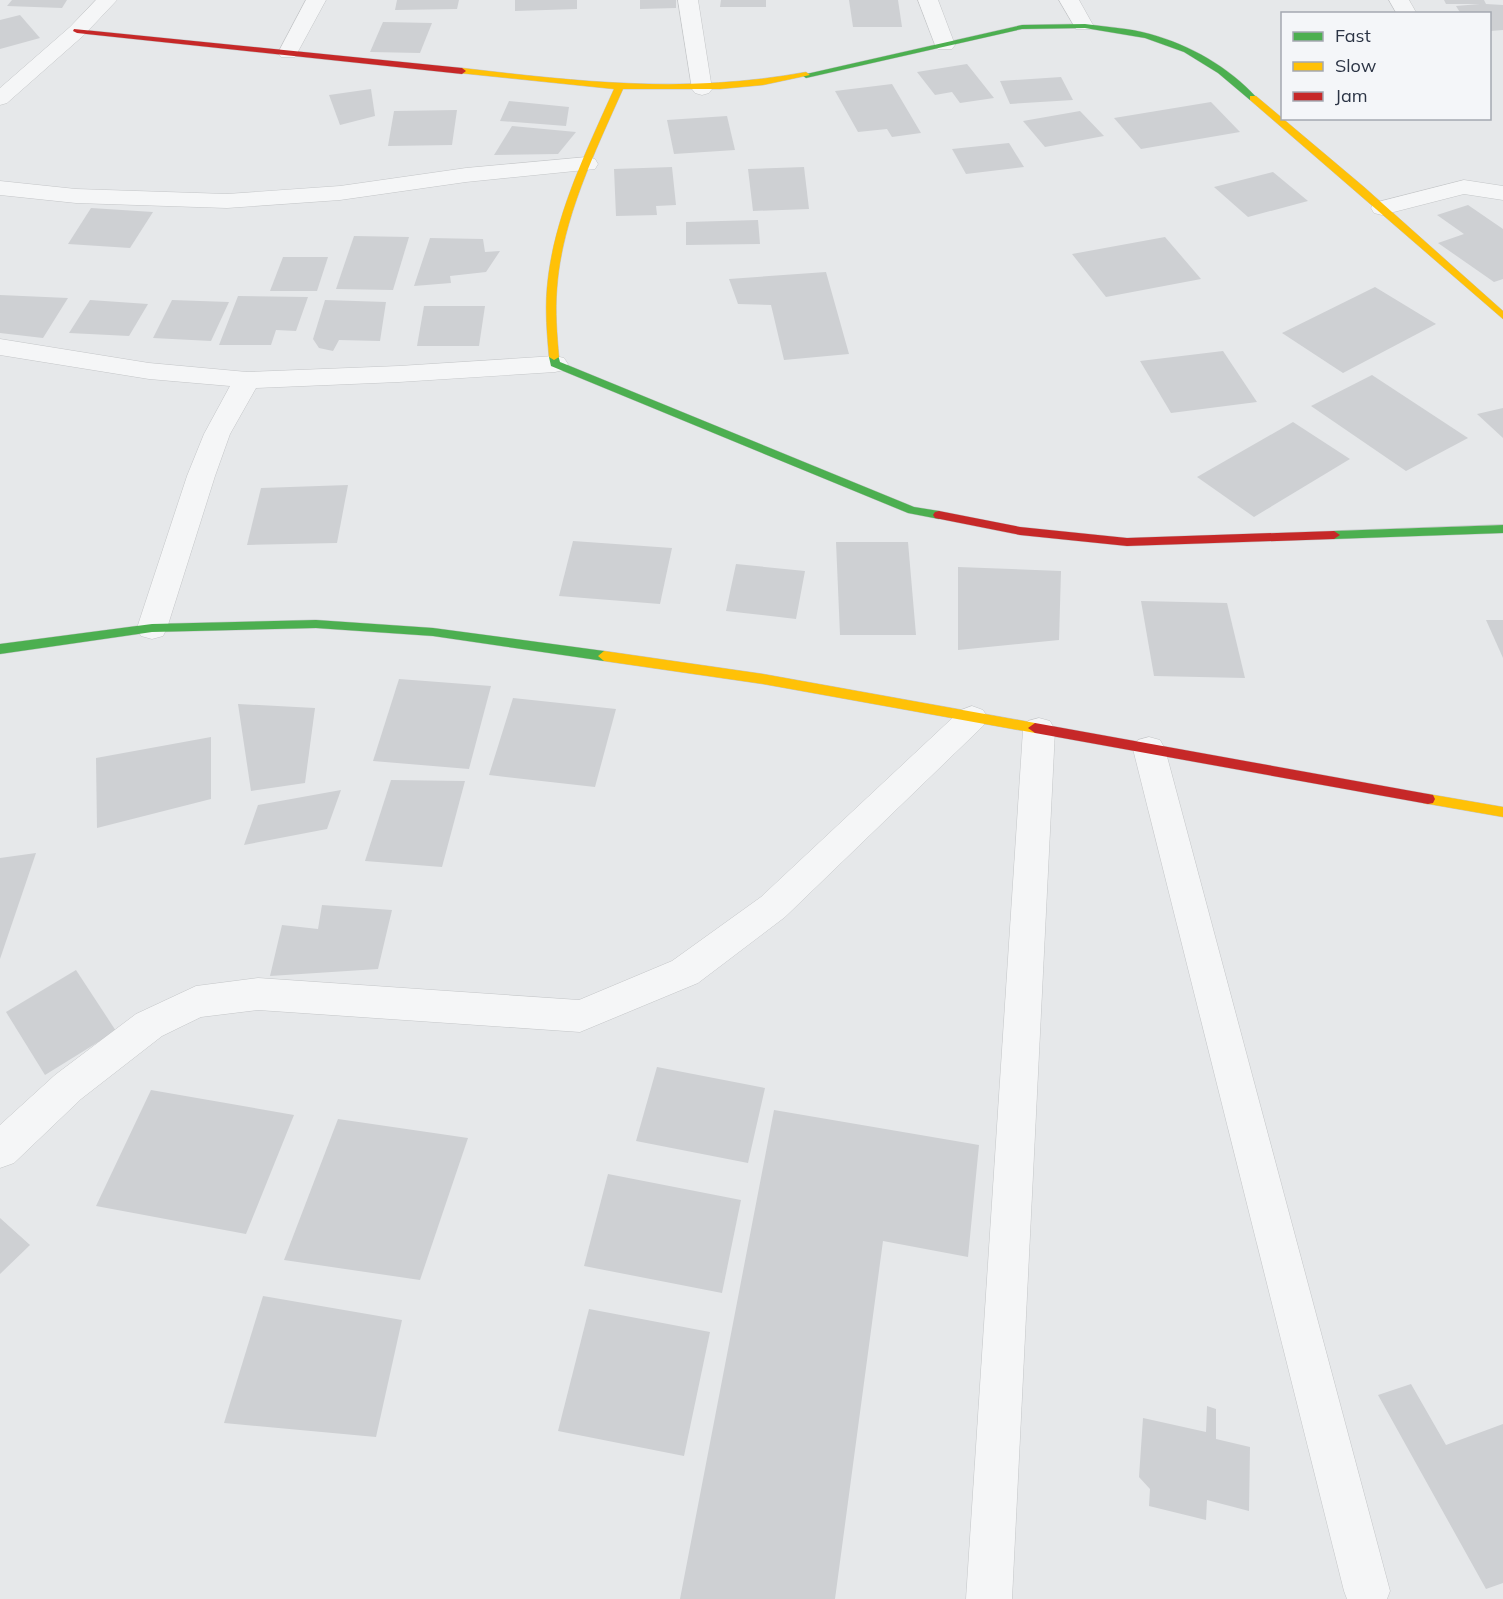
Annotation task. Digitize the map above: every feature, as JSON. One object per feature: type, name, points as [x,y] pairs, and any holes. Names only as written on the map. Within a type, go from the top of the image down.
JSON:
[{"type":"street","points":[[0,99],[77,31],[107,0]]},
{"type":"street","points":[[288,53],[316,0]]},
{"type":"street","points":[[688,0],[702,89]]},
{"type":"street","points":[[928,0],[945,45]]},
{"type":"street","points":[[1069,0],[1083,25]]},
{"type":"street","points":[[77,31],[619,88],[702,89],[775,82],[1022,27],[1083,25],[1141,34],[1186,49],[1206,60],[1321,154],[1503,316]]},
{"type":"street","points":[[555,364],[549,320],[551,279],[566,220],[619,88]]},
{"type":"street","points":[[0,188],[76,196],[228,201],[340,193],[466,175],[587,164]]},
{"type":"street","points":[[1382,208],[1464,187],[1503,193]]},
{"type":"street","points":[[0,347],[149,371],[247,380],[399,374],[555,364],[912,510],[1020,531],[1127,542],[1503,529]]},
{"type":"street","points":[[152,628],[201,476],[218,434],[247,380]]},
{"type":"street","points":[[0,650],[152,628],[316,624],[433,632],[763,679],[1503,812]]},
{"type":"street","points":[[0,1150],[68,1087],[149,1025],[196,1002],[258,994],[580,1016],[685,972],[773,907],[972,718]]},
{"type":"street","points":[[989,1599],[1039,730]]},
{"type":"street","points":[[1149,749],[1367,1591]]},
{"type":"building","points":[[12,0],[67,0],[62,8],[7,6]]},
{"type":"building","points":[[397,0],[459,0],[457,9],[395,10]]},
{"type":"building","points":[[515,0],[577,0],[577,9],[515,11]]},
{"type":"building","points":[[640,0],[676,0],[676,8],[640,9]]},
{"type":"building","points":[[721,0],[766,0],[766,7],[720,7]]},
{"type":"building","points":[[849,0],[898,0],[902,27],[853,27]]},
{"type":"building","points":[[1444,0],[1484,0],[1486,4],[1503,5],[1503,30],[1491,31],[1491,12],[1460,12],[1456,6],[1480,4],[1446,4]]},
{"type":"building","points":[[20,15],[40,38],[0,49],[0,20]]},
{"type":"building","points":[[383,22],[432,23],[420,53],[370,52]]},
{"type":"building","points":[[967,64],[994,98],[960,103],[952,92],[935,95],[917,72]]},
{"type":"building","points":[[1061,77],[1073,100],[1010,104],[1000,81]]},
{"type":"building","points":[[892,84],[921,133],[892,137],[887,129],[858,132],[835,91]]},
{"type":"building","points":[[371,89],[375,116],[340,125],[329,95]]},
{"type":"building","points":[[509,101],[569,107],[566,126],[500,121]]},
{"type":"building","points":[[1211,102],[1240,132],[1141,149],[1114,118]]},
{"type":"building","points":[[457,110],[452,145],[388,146],[394,111]]},
{"type":"building","points":[[1080,111],[1104,136],[1045,147],[1023,121]]},
{"type":"building","points":[[727,116],[735,150],[674,154],[667,120]]},
{"type":"building","points":[[512,126],[576,132],[558,154],[494,155]]},
{"type":"building","points":[[1009,143],[1024,167],[966,174],[952,149]]},
{"type":"building","points":[[672,167],[676,205],[656,206],[657,215],[616,216],[614,169]]},
{"type":"building","points":[[804,167],[809,209],[753,211],[748,169]]},
{"type":"building","points":[[1273,172],[1308,201],[1248,217],[1214,187]]},
{"type":"building","points":[[1468,205],[1503,229],[1503,279],[1494,282],[1438,243],[1464,234],[1437,215]]},
{"type":"building","points":[[91,208],[153,212],[130,248],[68,244]]},
{"type":"building","points":[[758,220],[760,244],[686,245],[686,222]]},
{"type":"building","points":[[354,236],[409,237],[393,290],[336,289]]},
{"type":"building","points":[[1165,237],[1201,279],[1106,297],[1072,254]]},
{"type":"building","points":[[430,238],[483,239],[485,252],[500,251],[486,272],[450,276],[451,283],[414,286]]},
{"type":"building","points":[[283,257],[328,257],[317,291],[270,291]]},
{"type":"building","points":[[826,272],[849,354],[784,360],[771,305],[738,304],[729,279]]},
{"type":"building","points":[[1375,287],[1436,324],[1343,373],[1282,333]]},
{"type":"building","points":[[0,295],[68,298],[43,338],[0,333]]},
{"type":"building","points":[[238,296],[308,297],[296,331],[276,330],[271,345],[219,345]]},
{"type":"building","points":[[90,300],[148,304],[129,336],[69,333]]},
{"type":"building","points":[[172,300],[229,302],[211,341],[153,338]]},
{"type":"building","points":[[325,300],[386,302],[380,341],[339,340],[333,351],[319,348],[313,339]]},
{"type":"building","points":[[424,306],[485,306],[479,346],[417,346]]},
{"type":"building","points":[[1223,351],[1257,402],[1171,413],[1140,361]]},
{"type":"building","points":[[1372,375],[1468,438],[1406,471],[1311,406]]},
{"type":"building","points":[[1503,408],[1503,438],[1477,414]]},
{"type":"building","points":[[1293,422],[1350,459],[1254,517],[1197,477]]},
{"type":"building","points":[[348,485],[337,543],[247,545],[261,488]]},
{"type":"building","points":[[573,541],[672,548],[660,604],[559,596]]},
{"type":"building","points":[[836,542],[908,542],[916,635],[840,635]]},
{"type":"building","points":[[736,564],[805,571],[796,619],[726,611]]},
{"type":"building","points":[[958,567],[1061,571],[1059,640],[958,650]]},
{"type":"building","points":[[1141,601],[1227,603],[1245,678],[1154,676]]},
{"type":"building","points":[[1486,620],[1503,620],[1503,658]]},
{"type":"building","points":[[399,679],[491,686],[469,769],[373,761]]},
{"type":"building","points":[[513,698],[616,709],[595,787],[489,775]]},
{"type":"building","points":[[238,704],[315,708],[305,783],[251,791]]},
{"type":"building","points":[[211,737],[211,799],[97,828],[96,758]]},
{"type":"building","points":[[391,780],[465,781],[442,867],[365,861]]},
{"type":"building","points":[[341,790],[327,829],[244,845],[258,805]]},
{"type":"building","points":[[36,853],[0,959],[0,858]]},
{"type":"building","points":[[322,905],[392,910],[378,969],[270,976],[282,925],[318,929]]},
{"type":"building","points":[[76,970],[116,1031],[45,1075],[6,1012]]},
{"type":"building","points":[[657,1067],[765,1088],[748,1163],[636,1141]]},
{"type":"building","points":[[151,1090],[294,1115],[246,1234],[96,1206]]},
{"type":"building","points":[[774,1110],[979,1145],[968,1257],[883,1241],[835,1599],[680,1599]]},
{"type":"building","points":[[338,1119],[468,1138],[420,1280],[284,1260]]},
{"type":"building","points":[[608,1174],[741,1200],[722,1293],[584,1266]]},
{"type":"building","points":[[0,1218],[30,1245],[0,1274]]},
{"type":"building","points":[[263,1296],[402,1320],[376,1437],[224,1423]]},
{"type":"building","points":[[589,1309],[710,1332],[684,1456],[558,1431]]},
{"type":"building","points":[[1411,1384],[1446,1445],[1503,1424],[1503,1583],[1486,1589],[1378,1395]]},
{"type":"building","points":[[1207,1406],[1216,1409],[1216,1439],[1250,1447],[1249,1511],[1207,1500],[1206,1520],[1149,1506],[1150,1489],[1139,1477],[1143,1418],[1206,1432]]},
{"type":"traffic: fast","points":[[806,75],[1022,27],[1085,26],[1147,36],[1187,50],[1221,71],[1253,98]]},
{"type":"traffic: fast","points":[[554,357],[555,364],[912,510],[939,515]]},
{"type":"traffic: fast","points":[[1334,535],[1503,529]]},
{"type":"traffic: fast","points":[[0,649],[152,628],[316,624],[433,632],[604,656]]},
{"type":"traffic: slow","points":[[462,71],[591,85],[677,88],[763,83],[806,75]]},
{"type":"traffic: slow","points":[[554,357],[551,321],[552,287],[558,252],[566,219],[578,186],[619,88]]},
{"type":"traffic: slow","points":[[1253,98],[1361,189],[1503,316]]},
{"type":"traffic: slow","points":[[604,656],[763,679],[1035,728]]},
{"type":"traffic: slow","points":[[1428,799],[1503,812]]},
{"type":"traffic: jam","points":[[77,31],[462,71]]},
{"type":"traffic: jam","points":[[939,515],[1020,531],[1127,542],[1334,535]]},
{"type":"traffic: jam","points":[[1035,728],[1428,799]]}]
